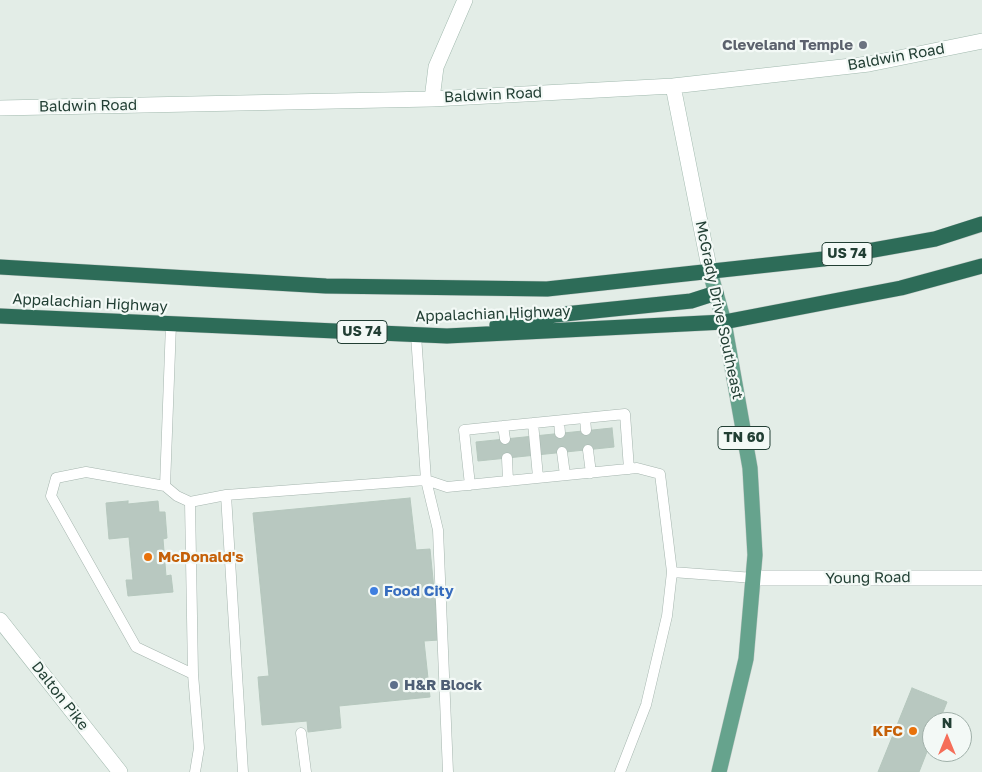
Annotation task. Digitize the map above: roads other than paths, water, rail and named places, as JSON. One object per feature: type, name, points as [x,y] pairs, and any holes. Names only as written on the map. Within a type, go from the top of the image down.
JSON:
[{"type":"highway","name":"Appalachian Highway","points":[[0,267],[180,275],[326,286],[547,289],[823,259],[935,239],[982,224]]},
{"type":"highway","name":"Appalachian Highway","points":[[0,316],[447,336],[724,322],[901,288],[982,266]]},
{"type":"highway","points":[[447,336],[555,315],[702,300],[716,294]]},
{"type":"main road","name":"McGrady Drive Southeast","points":[[710,272],[724,322],[750,468],[755,555],[746,659],[719,772]]},
{"type":"street","points":[[432,98],[436,67],[465,0]]},
{"type":"street","name":"Baldwin Road","points":[[0,108],[432,98],[673,86],[869,64],[982,41]]},
{"type":"street","name":"McGrady Drive Southeast","points":[[673,86],[710,272]]},
{"type":"street","name":"Young Road","points":[[754,578],[982,578]]},
{"type":"street","name":"Dalton Pike","points":[[0,620],[120,772]]},
{"type":"lane","points":[[165,486],[172,324]]},
{"type":"lane","points":[[416,335],[426,480],[438,530],[448,772]]},
{"type":"lane","points":[[470,484],[464,430],[625,414],[630,469]]},
{"type":"lane","points":[[585,418],[586,430]]},
{"type":"lane","points":[[559,421],[560,433]]},
{"type":"lane","points":[[533,423],[538,477]]},
{"type":"lane","points":[[503,426],[505,439]]},
{"type":"lane","points":[[588,450],[591,472]]},
{"type":"lane","points":[[562,452],[565,475]]},
{"type":"lane","points":[[506,458],[508,481]]},
{"type":"lane","points":[[193,674],[136,647],[51,496],[56,478],[86,472],[165,486],[177,496],[190,502],[226,495],[426,480],[447,487],[637,468],[660,474],[672,572],[667,616],[646,705],[620,772]]},
{"type":"lane","points":[[226,495],[243,772]]},
{"type":"lane","points":[[190,502],[193,674],[199,748],[195,772]]},
{"type":"lane","points":[[672,572],[754,578]]},
{"type":"lane","points":[[302,732],[306,772]]},
{"type":"place","name":"Cleveland Temple","points":[[863,45]]},
{"type":"place","name":"McDonald's","points":[[148,557]]},
{"type":"place","name":"Food City","points":[[374,591]]},
{"type":"place","name":"H&R Block","points":[[394,685]]},
{"type":"place","name":"KFC","points":[[913,731]]}]
